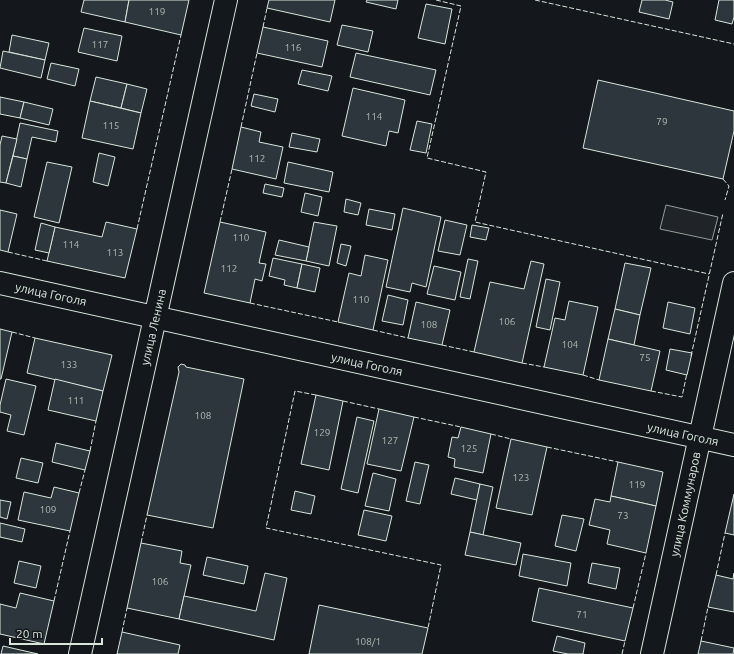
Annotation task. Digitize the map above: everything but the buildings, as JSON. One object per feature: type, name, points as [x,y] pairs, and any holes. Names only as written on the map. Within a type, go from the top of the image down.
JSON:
[{"type":"street","name":"улица Ленина","points":[[80,654],[226,0]]},
{"type":"street","name":"улица Гоголя","points":[[0,283],[734,445]]},
{"type":"street","name":"улица Коммунаров","points":[[652,654],[734,283]]},
{"type":"shaded area","points":[[666,205],[718,217],[712,240],[660,229]]},
{"type":"fence","points":[[436,0],[461,6],[427,158],[486,172],[475,222],[709,274]]},
{"type":"fence","points":[[535,0],[734,44]]},
{"type":"fence","points":[[263,27],[267,8]]},
{"type":"fence","points":[[137,229],[181,35]]},
{"type":"fence","points":[[241,127],[257,53]]},
{"type":"fence","points":[[220,222],[232,169]]},
{"type":"fence","points":[[723,179],[729,186],[725,200]]},
{"type":"fence","points":[[691,356],[723,213]]},
{"type":"fence","points":[[8,252],[47,261]]},
{"type":"fence","points":[[250,303],[338,322]]},
{"type":"fence","points":[[373,330],[408,338]]},
{"type":"fence","points":[[12,332],[35,338]]},
{"type":"fence","points":[[442,345],[474,352]]},
{"type":"fence","points":[[522,363],[544,367]]},
{"type":"fence","points":[[651,391],[682,397],[687,373]]},
{"type":"fence","points":[[583,375],[599,380]]},
{"type":"fence","points":[[316,395],[295,391],[266,528],[441,565],[428,628]]},
{"type":"fence","points":[[343,401],[379,409]]},
{"type":"fence","points":[[414,417],[461,427]]},
{"type":"fence","points":[[90,451],[96,421]]},
{"type":"fence","points":[[491,434],[511,439]]},
{"type":"fence","points":[[547,447],[618,462]]},
{"type":"fence","points":[[79,493],[85,470]]},
{"type":"fence","points":[[141,543],[147,515]]},
{"type":"fence","points":[[54,601],[70,531]]},
{"type":"fence","points":[[716,575],[725,533]]},
{"type":"fence","points":[[633,608],[646,553]]},
{"type":"fence","points":[[701,641],[708,607]]},
{"type":"fence","points":[[122,632],[127,608]]},
{"type":"fence","points":[[622,654],[625,641]]}]
